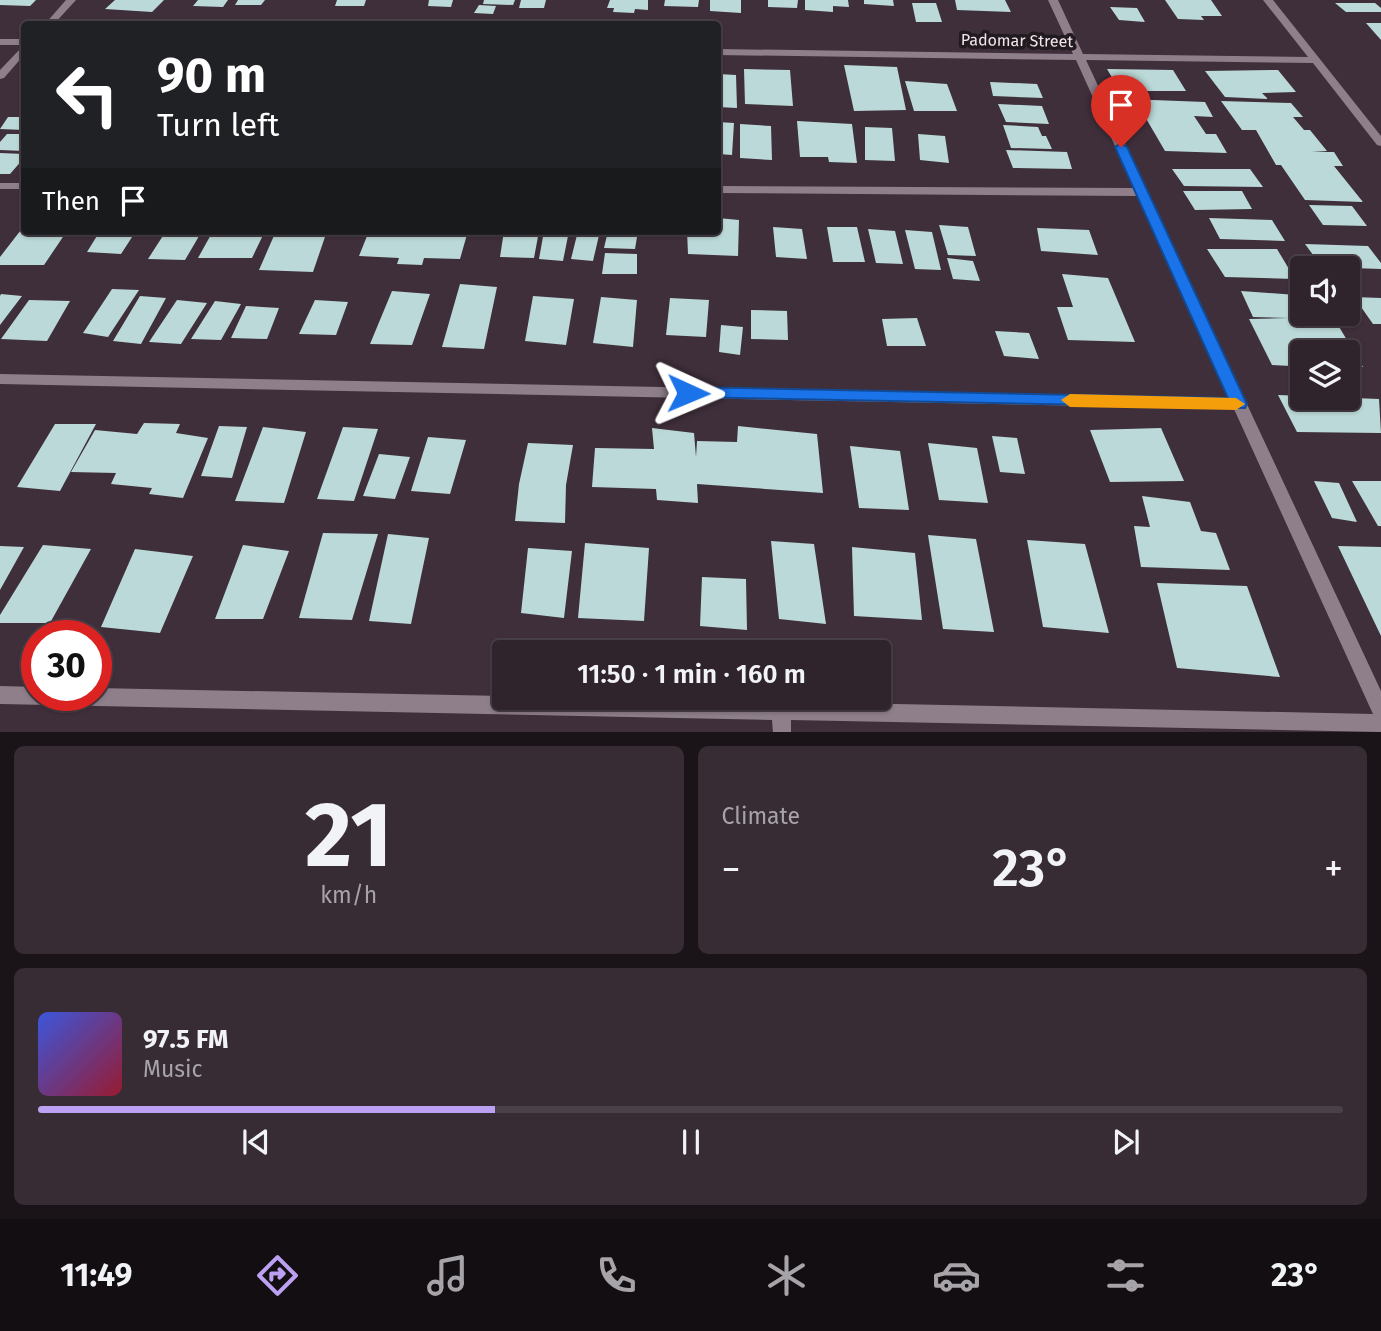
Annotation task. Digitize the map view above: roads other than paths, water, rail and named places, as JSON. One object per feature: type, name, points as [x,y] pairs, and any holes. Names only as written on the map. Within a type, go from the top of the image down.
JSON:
[{"type":"street","points":[[51,21],[71,0]]},
{"type":"street","points":[[1053,0],[1381,711]]},
{"type":"street","points":[[1268,0],[1381,144]]},
{"type":"street","points":[[0,42],[21,42]]},
{"type":"street","name":"Padomar Street","points":[[721,52],[1315,60]]},
{"type":"street","points":[[0,76],[21,53]]},
{"type":"street","points":[[0,186],[21,186]]},
{"type":"street","points":[[721,190],[1142,192]]},
{"type":"street","points":[[0,379],[1239,404]]},
{"type":"street","points":[[0,695],[1381,723]]},
{"type":"street","points":[[781,711],[782,732]]}]
